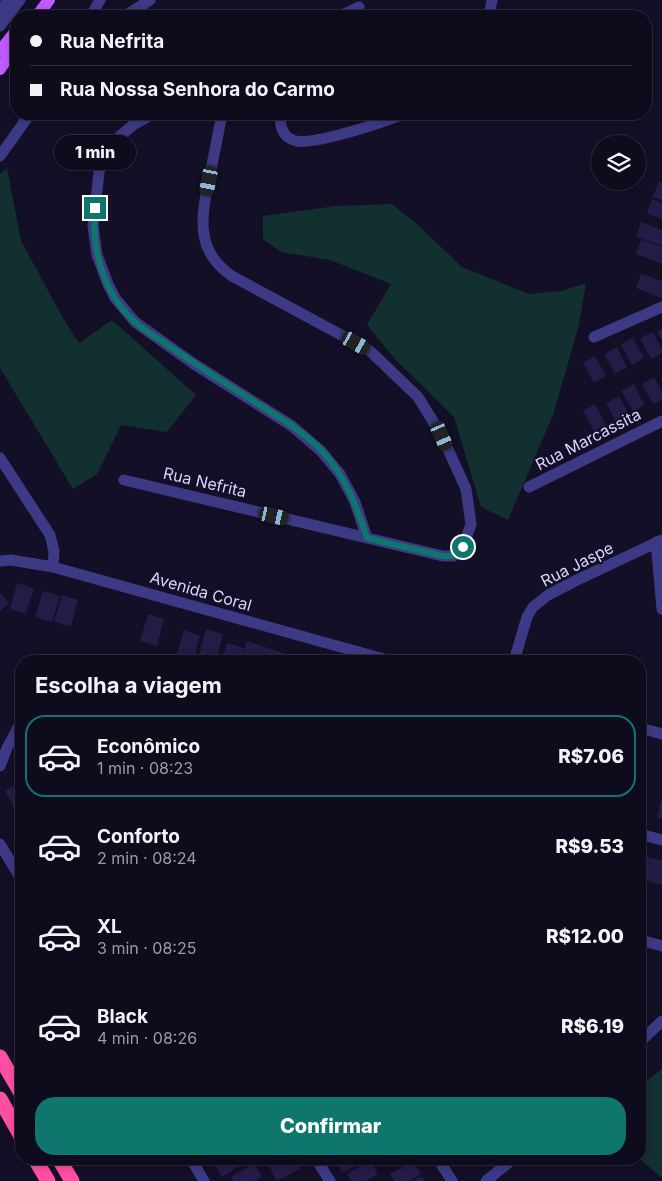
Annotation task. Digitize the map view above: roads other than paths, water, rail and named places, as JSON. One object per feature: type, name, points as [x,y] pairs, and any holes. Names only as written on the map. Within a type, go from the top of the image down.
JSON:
[{"type":"highway","points":[[0,1057],[15,1083]]},
{"type":"highway","points":[[0,1099],[15,1125]]},
{"type":"highway","points":[[39,1165],[48,1181]]},
{"type":"highway","points":[[63,1165],[72,1181]]},
{"type":"main road","points":[[0,51],[10,38]]},
{"type":"main road","points":[[0,69],[10,55]]},
{"type":"street","points":[[0,10],[8,0]]},
{"type":"street","points":[[12,10],[20,0]]},
{"type":"street","points":[[134,10],[150,0]]},
{"type":"street","points":[[0,26],[10,13]]},
{"type":"street","points":[[0,156],[26,120]]},
{"type":"street","points":[[142,120],[120,136],[107,152],[99,172],[93,226],[97,255],[108,284],[124,310],[135,322],[194,364],[292,426],[321,451],[340,474],[355,502],[367,538]]},
{"type":"street","name":"Rua Nefrita","points":[[124,480],[443,556],[453,556],[463,547],[471,524],[466,489],[442,436],[418,397],[368,350],[225,272],[209,251],[204,233],[202,214],[221,120]]},
{"type":"street","points":[[280,120],[283,130],[289,138],[298,141],[352,131],[386,120]]},
{"type":"street","points":[[594,337],[662,307]]},
{"type":"street","name":"Rua Marcassita","points":[[529,487],[662,421]]},
{"type":"street","points":[[0,458],[50,535],[54,550],[52,567]]},
{"type":"street","points":[[659,541],[662,609]]},
{"type":"street","name":"Rua Jaspe","points":[[516,655],[527,618],[533,607],[548,595],[659,541]]},
{"type":"street","name":"Avenida Coral","points":[[0,561],[30,562],[52,567],[369,655]]},
{"type":"street","points":[[646,730],[662,734]]},
{"type":"street","points":[[0,766],[15,733]]},
{"type":"street","points":[[646,836],[662,840]]},
{"type":"street","points":[[0,844],[15,869]]},
{"type":"street","points":[[646,942],[662,946]]},
{"type":"street","points":[[646,1036],[662,1021]]},
{"type":"street","points":[[195,1165],[204,1181]]},
{"type":"street","points":[[320,1165],[330,1181]]},
{"type":"street","points":[[442,1165],[452,1181]]},
{"type":"street","points":[[486,1181],[506,1165]]}]
